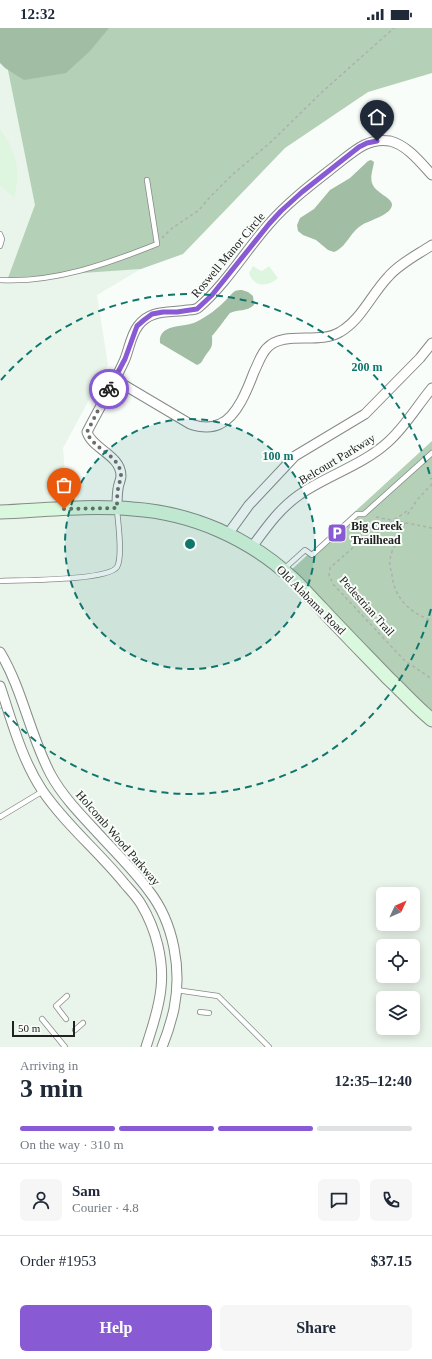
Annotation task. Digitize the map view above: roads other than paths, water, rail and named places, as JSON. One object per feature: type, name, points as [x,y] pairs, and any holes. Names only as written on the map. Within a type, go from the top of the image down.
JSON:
[{"type":"main road","name":"Old Alabama Road","points":[[0,512],[117,508],[134,509],[186,518],[200,522],[228,534],[252,547],[282,570],[415,705],[432,720]]},
{"type":"street","name":"Roswell Manor Circle","points":[[117,508],[118,489],[121,476],[118,467],[113,459],[97,445],[87,432],[125,359],[137,326],[152,314],[197,309],[212,295],[281,211],[359,147],[367,143],[377,141],[396,143],[410,153],[432,175]]},
{"type":"street","points":[[114,380],[190,424],[201,427],[219,425],[236,409],[246,392],[266,348],[279,340],[325,338],[341,332],[353,322],[388,277],[432,245]]},
{"type":"street","name":"Belcourt Parkway","points":[[228,534],[248,505],[295,456],[365,414],[420,358],[432,343]]},
{"type":"street","name":"Belcourt Parkway","points":[[252,547],[271,522],[292,501],[317,484],[364,459],[388,443],[432,388]]},
{"type":"street","name":"Holcomb Wood Parkway","points":[[1,656],[12,675],[38,748],[52,776],[71,803],[140,880],[158,904],[164,916],[173,944],[176,966],[176,990],[174,1009],[162,1047]]},
{"type":"street","name":"Holcomb Wood Parkway","points":[[0,686],[16,734],[31,772],[65,820],[116,874],[141,904],[155,933],[162,964],[161,989],[146,1047]]},
{"type":"lane","points":[[0,280],[15,281],[68,274],[113,262],[157,244],[147,180]]},
{"type":"lane","points":[[0,234],[2,239],[0,246]]},
{"type":"lane","points":[[282,570],[305,550],[312,555],[356,514],[364,514],[432,453]]},
{"type":"lane","points":[[0,581],[64,579],[102,575],[113,571],[117,567],[119,559],[117,508]]},
{"type":"lane","points":[[0,817],[43,791]]},
{"type":"lane","points":[[176,990],[218,996],[269,1047]]},
{"type":"lane","points":[[66,1019],[56,1006],[67,996]]},
{"type":"lane","points":[[200,1012],[209,1013]]},
{"type":"lane","points":[[42,1019],[65,1047]]},
{"type":"lane","points":[[75,1030],[83,1023]]},
{"type":"place","name":"Big Creek Trailhead","points":[[337,533]]}]
